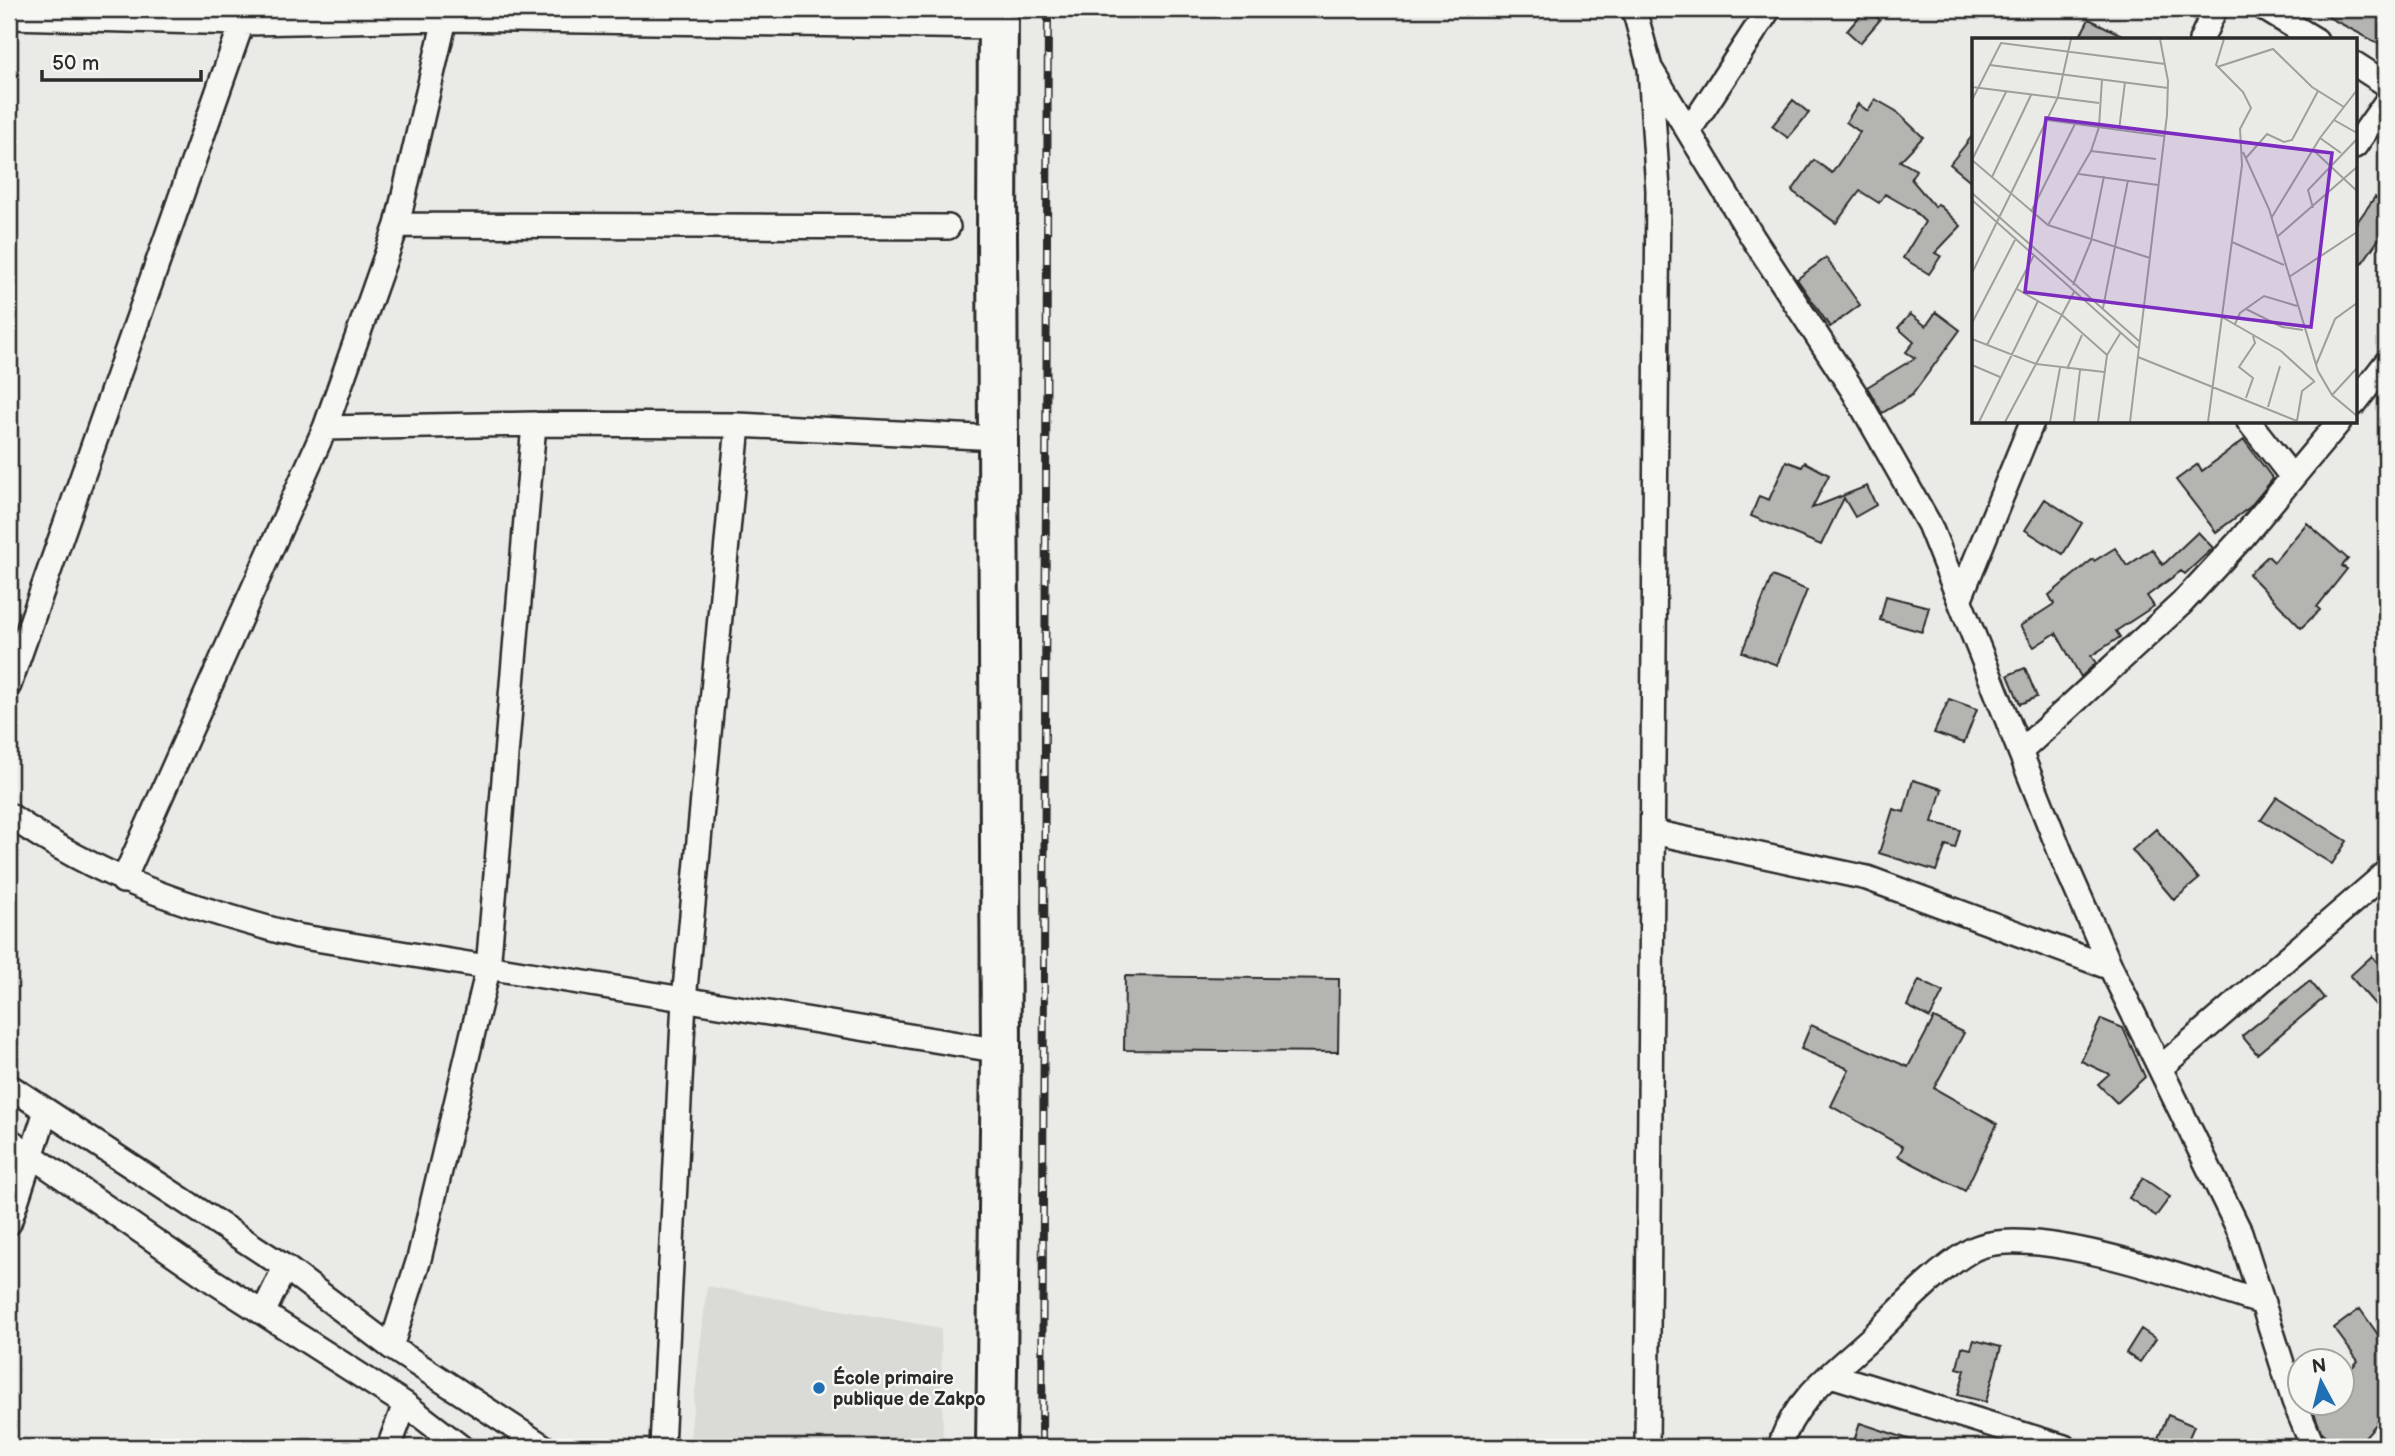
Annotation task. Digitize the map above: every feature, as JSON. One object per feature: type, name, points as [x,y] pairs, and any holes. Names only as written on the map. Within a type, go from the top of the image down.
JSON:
[{"type":"highway","points":[[996,1447],[1001,1051],[999,18]]},
{"type":"street","points":[[11,9],[9,16],[242,23],[444,14],[999,18]]},
{"type":"street","points":[[1634,9],[1650,68],[1658,190],[1647,1447]]},
{"type":"street","points":[[1690,129],[1769,9]]},
{"type":"street","points":[[2202,38],[2215,9]]},
{"type":"street","points":[[2265,9],[2313,38]]},
{"type":"street","points":[[122,881],[325,428],[397,225],[444,14]]},
{"type":"street","points":[[9,685],[242,23]]},
{"type":"street","points":[[2356,65],[2386,83]]},
{"type":"street","points":[[1650,68],[1690,129],[1752,238],[1854,392],[1928,524],[2111,968],[2240,1232],[2294,1401],[2313,1447]]},
{"type":"street","points":[[2356,145],[2386,102]]},
{"type":"street","points":[[397,225],[948,227]]},
{"type":"street","points":[[2356,402],[2386,363]]},
{"type":"street","points":[[325,428],[534,424],[738,425],[998,438]]},
{"type":"street","points":[[391,1347],[419,1259],[488,969],[534,424]]},
{"type":"street","points":[[1960,598],[2031,424]]},
{"type":"street","points":[[2251,424],[2292,477]]},
{"type":"street","points":[[2021,751],[2181,604],[2242,538],[2337,424]]},
{"type":"street","points":[[662,1447],[684,1000],[738,425]]},
{"type":"street","points":[[9,815],[55,848],[122,881],[207,912],[297,936],[1001,1051]]},
{"type":"street","points":[[1653,832],[1867,878],[2111,968]]},
{"type":"street","points":[[2160,1068],[2386,873]]},
{"type":"street","points":[[9,1086],[285,1267],[391,1347],[544,1447]]},
{"type":"street","points":[[9,1223],[46,1111]]},
{"type":"street","points":[[9,1140],[213,1281],[264,1311],[405,1404],[461,1447]]},
{"type":"street","points":[[1780,1447],[1795,1410],[1830,1375],[1935,1278],[1971,1250],[2004,1240],[2047,1244],[2146,1266],[2263,1303]]},
{"type":"street","points":[[264,1311],[285,1267]]},
{"type":"street","points":[[1830,1375],[2064,1447]]},
{"type":"street","points":[[389,1447],[405,1404]]},
{"type":"shaded area","name":"École primaire publique de Zakpo","points":[[707,1286],[941,1328],[943,1447],[689,1447]]},
{"type":"building","points":[[1866,9],[1880,20],[1860,43],[1847,31]]},
{"type":"building","points":[[2313,9],[2371,9],[2386,17],[2386,36],[2381,45]]},
{"type":"building","points":[[2089,19],[2128,38],[2079,38]]},
{"type":"building","points":[[1875,99],[1896,111],[1923,137],[1900,161],[1916,170],[1911,179],[1935,207],[1938,204],[1961,226],[1935,253],[1941,256],[1929,274],[1903,258],[1925,222],[1913,210],[1885,194],[1879,203],[1860,191],[1836,223],[1792,191],[1814,160],[1832,173],[1860,132],[1846,122],[1858,104],[1868,111]]},
{"type":"building","points":[[1793,100],[1809,113],[1788,138],[1772,126]]},
{"type":"building","points":[[1972,136],[1972,182],[1950,164]]},
{"type":"building","points":[[2375,197],[2386,205],[2386,229],[2356,272],[2356,224]]},
{"type":"building","points":[[1826,258],[1860,305],[1830,327],[1797,279]]},
{"type":"building","points":[[1936,312],[1960,330],[1912,395],[1882,413],[1867,387],[1915,358],[1906,352],[1914,342],[1898,328],[1910,314],[1926,326]]},
{"type":"building","points":[[2244,440],[2273,479],[2250,507],[2216,532],[2176,480],[2198,464],[2202,471]]},
{"type":"building","points":[[1786,461],[1802,467],[1805,462],[1829,475],[1812,508],[1867,486],[1876,505],[1855,517],[1844,498],[1821,545],[1751,516],[1759,496],[1769,500]]},
{"type":"building","points":[[2045,499],[2082,523],[2063,554],[2025,530]]},
{"type":"building","points":[[2307,523],[2348,559],[2342,566],[2347,569],[2317,607],[2320,610],[2301,628],[2249,574],[2268,556],[2274,562]]},
{"type":"building","points":[[2198,532],[2213,548],[2185,574],[2181,571],[2147,596],[2154,606],[2116,631],[2120,637],[2091,656],[2096,663],[2081,677],[2056,633],[2034,647],[2020,626],[2054,604],[2049,595],[2093,559],[2094,561],[2115,548],[2127,566],[2152,549],[2163,565]]},
{"type":"building","points":[[1772,576],[1807,590],[1777,665],[1742,652]]},
{"type":"building","points":[[1886,596],[1929,607],[1922,632],[1880,620]]},
{"type":"building","points":[[2025,668],[2037,697],[2020,704],[2008,675]]},
{"type":"building","points":[[1949,699],[1977,709],[1964,743],[1934,733]]},
{"type":"building","points":[[1913,780],[1942,789],[1932,822],[1960,830],[1955,848],[1946,845],[1936,871],[1879,853],[1893,809],[1904,812]]},
{"type":"building","points":[[2277,797],[2347,841],[2332,864],[2261,820]]},
{"type":"building","points":[[2156,829],[2199,879],[2174,900],[2132,850]]},
{"type":"building","points":[[2372,956],[2386,972],[2386,1017],[2350,976]]},
{"type":"building","points":[[1125,976],[1339,979],[1338,1052],[1124,1050]]},
{"type":"building","points":[[1919,980],[1943,992],[1930,1018],[1907,1006]]},
{"type":"building","points":[[2310,981],[2324,998],[2257,1054],[2242,1036]]},
{"type":"building","points":[[1934,1018],[1964,1033],[1934,1088],[1997,1124],[1965,1191],[1898,1156],[1903,1147],[1831,1106],[1849,1069],[1801,1049],[1811,1025],[1908,1067]]},
{"type":"building","points":[[2101,1019],[2123,1028],[2145,1077],[2117,1103],[2098,1084],[2109,1074],[2081,1061]]},
{"type":"building","points":[[2143,1178],[2170,1197],[2156,1216],[2129,1198]]},
{"type":"building","points":[[2360,1309],[2386,1346],[2386,1413],[2356,1447],[2327,1447],[2331,1440],[2321,1431],[2316,1418],[2356,1418],[2356,1348],[2349,1348],[2334,1328]]},
{"type":"building","points":[[2141,1329],[2156,1339],[2140,1362],[2126,1353]]},
{"type":"building","points":[[1974,1340],[2001,1347],[1986,1402],[1958,1395],[1965,1370],[1957,1368],[1962,1347],[1971,1349]]},
{"type":"building","points":[[2168,1415],[2194,1426],[2185,1447],[2154,1447]]},
{"type":"building","points":[[1860,1423],[1923,1444],[1922,1447],[1852,1447]]},
{"type":"railway","points":[[1042,1447],[1048,9]]},
{"type":"place","name":"École primaire publique de Zakpo","points":[[819,1388]]}]
